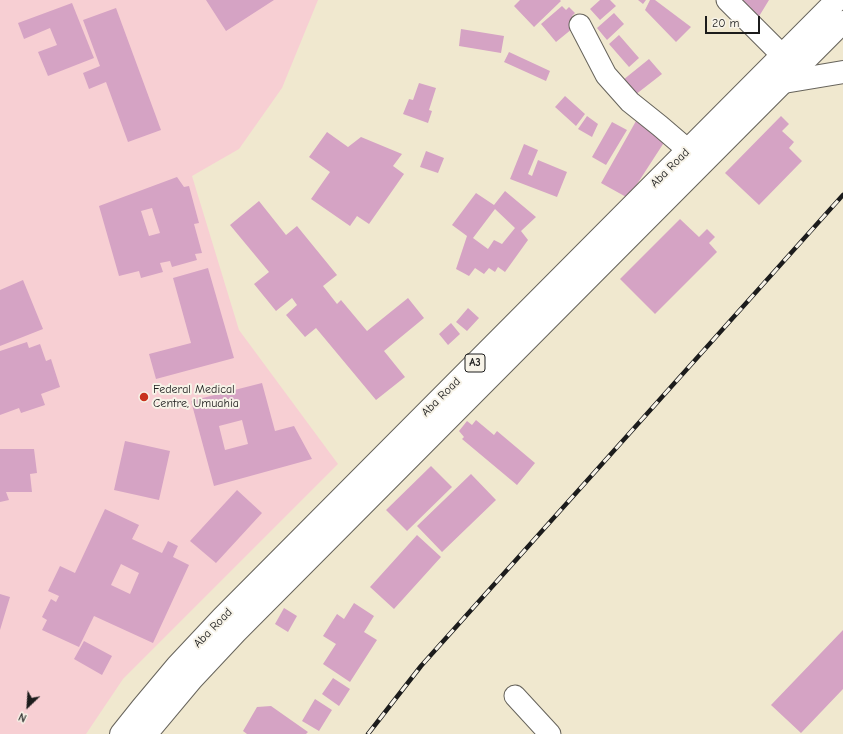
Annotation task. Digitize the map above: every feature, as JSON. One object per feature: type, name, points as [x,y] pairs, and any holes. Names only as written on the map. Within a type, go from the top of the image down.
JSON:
[{"type":"main road","name":"Aba Road","points":[[146,734],[192,679],[236,632],[338,515],[688,150],[837,0]]},
{"type":"main road","name":"Aba Road","points":[[121,734],[177,666],[222,618],[338,515],[784,82],[843,22]]},
{"type":"main road","points":[[784,82],[843,72]]},
{"type":"street","points":[[727,0],[782,55]]},
{"type":"street","points":[[580,25],[606,75],[630,102],[688,150]]},
{"type":"street","points":[[515,696],[550,734]]},
{"type":"shaded area","name":"Federal Medical Centre, Umuahia","points":[[0,0],[318,0],[282,88],[239,149],[192,176],[239,330],[338,464],[123,679],[86,734],[0,734]]},
{"type":"building","points":[[206,0],[274,0],[226,31]]},
{"type":"building","points":[[520,0],[561,1],[534,27],[514,6]]},
{"type":"building","points":[[600,0],[610,0],[616,6],[600,20],[590,9]]},
{"type":"building","points":[[638,0],[646,0],[643,4]]},
{"type":"building","points":[[650,0],[655,0],[691,27],[676,42],[645,10]]},
{"type":"building","points":[[741,0],[769,0],[758,18]]},
{"type":"building","points":[[72,3],[94,58],[48,76],[38,52],[57,45],[50,28],[24,39],[18,23]]},
{"type":"building","points":[[562,6],[566,10],[569,7],[575,13],[572,16],[578,24],[556,42],[541,24]]},
{"type":"building","points":[[116,8],[161,130],[128,142],[106,82],[89,89],[83,73],[100,66],[83,20]]},
{"type":"building","points":[[614,13],[624,24],[607,40],[597,28]]},
{"type":"building","points":[[461,29],[504,36],[501,53],[459,46]]},
{"type":"building","points":[[619,35],[639,58],[629,67],[609,44]]},
{"type":"building","points":[[509,52],[550,71],[546,81],[504,62]]},
{"type":"building","points":[[649,59],[662,74],[635,95],[623,80]]},
{"type":"building","points":[[419,83],[436,88],[429,110],[432,111],[428,123],[403,114],[409,99],[413,100]]},
{"type":"building","points":[[565,96],[585,114],[576,126],[555,107]]},
{"type":"building","points":[[587,116],[598,124],[592,137],[578,129]]},
{"type":"building","points":[[781,116],[789,124],[782,131],[794,142],[789,148],[802,161],[759,205],[725,173]]},
{"type":"building","points":[[636,121],[665,141],[628,198],[601,183]]},
{"type":"building","points":[[612,122],[627,130],[606,165],[592,157]]},
{"type":"building","points":[[327,132],[348,147],[361,137],[402,154],[393,166],[404,174],[369,224],[357,216],[350,226],[311,199],[330,172],[309,157]]},
{"type":"building","points":[[524,144],[538,150],[528,174],[532,176],[538,160],[567,172],[557,197],[510,179]]},
{"type":"building","points":[[426,151],[444,158],[438,173],[420,167]]},
{"type":"building","points":[[177,177],[184,187],[189,186],[199,223],[194,224],[202,253],[195,254],[197,260],[172,267],[170,261],[160,263],[163,272],[141,278],[139,271],[119,276],[99,206]],"holes":[[[152,208],[160,233],[149,236],[141,211]]]},
{"type":"building","points":[[505,191],[536,217],[521,231],[528,240],[505,272],[498,267],[495,272],[489,268],[484,274],[475,268],[469,276],[456,269],[467,236],[452,225],[476,193],[494,205]],"holes":[[[495,209],[515,228],[502,244],[494,240],[488,249],[473,238]]]},
{"type":"building","points":[[259,201],[286,235],[297,226],[337,275],[323,286],[337,304],[341,300],[367,331],[408,298],[424,318],[384,351],[405,377],[376,400],[316,328],[305,337],[286,315],[297,305],[292,298],[276,311],[254,284],[269,272],[230,225]]},
{"type":"building","points":[[680,219],[699,237],[707,229],[715,237],[709,243],[717,252],[655,314],[620,279]]},
{"type":"building","points":[[208,268],[234,358],[156,379],[149,354],[191,343],[173,278]]},
{"type":"building","points":[[23,280],[43,329],[0,346],[0,290]]},
{"type":"building","points":[[468,308],[479,318],[467,331],[456,322]]},
{"type":"building","points":[[451,323],[460,334],[448,345],[439,334]]},
{"type":"building","points":[[27,342],[29,348],[40,344],[46,361],[51,359],[60,387],[41,394],[45,405],[21,413],[19,408],[0,415],[0,351]]},
{"type":"building","points":[[262,383],[275,431],[294,426],[312,459],[214,486],[191,401]],"holes":[[[242,420],[248,444],[225,450],[219,426]]]},
{"type":"building","points":[[476,420],[494,435],[497,431],[535,463],[517,485],[462,439],[464,437],[459,431],[467,421],[472,425]]},
{"type":"building","points":[[125,441],[170,451],[159,500],[114,490]]},
{"type":"building","points":[[0,449],[34,449],[37,473],[30,474],[32,492],[6,492],[9,500],[0,502]]},
{"type":"building","points":[[431,466],[452,487],[407,531],[386,510]]},
{"type":"building","points":[[471,474],[496,500],[442,552],[417,526]]},
{"type":"building","points":[[237,490],[262,513],[216,563],[190,541]]},
{"type":"building","points":[[105,509],[139,525],[132,539],[162,553],[168,541],[178,546],[173,557],[189,565],[153,643],[94,616],[79,647],[42,630],[47,620],[42,617],[51,599],[56,602],[59,596],[48,591],[60,566],[75,573]],"holes":[[[121,564],[139,573],[130,594],[111,585]]]},
{"type":"building","points":[[417,535],[441,557],[394,609],[370,587]]},
{"type":"building","points":[[0,594],[10,597],[0,630]]},
{"type":"building","points":[[354,603],[374,616],[364,632],[377,640],[350,682],[323,664],[336,644],[323,636],[337,614],[344,619]]},
{"type":"building","points":[[284,608],[297,616],[288,632],[275,624]]},
{"type":"building","points":[[843,630],[843,689],[801,733],[771,705]]},
{"type":"building","points":[[84,641],[112,656],[102,675],[74,659]]},
{"type":"building","points":[[333,678],[350,689],[339,706],[322,694]]},
{"type":"building","points":[[315,699],[332,710],[319,731],[302,721]]},
{"type":"building","points":[[271,706],[308,732],[306,734],[247,734],[243,731],[257,707]]},
{"type":"railway","points":[[368,734],[421,666],[843,195]]},
{"type":"place","name":"Federal Medical Centre, Umuahia","points":[[144,397]]}]
